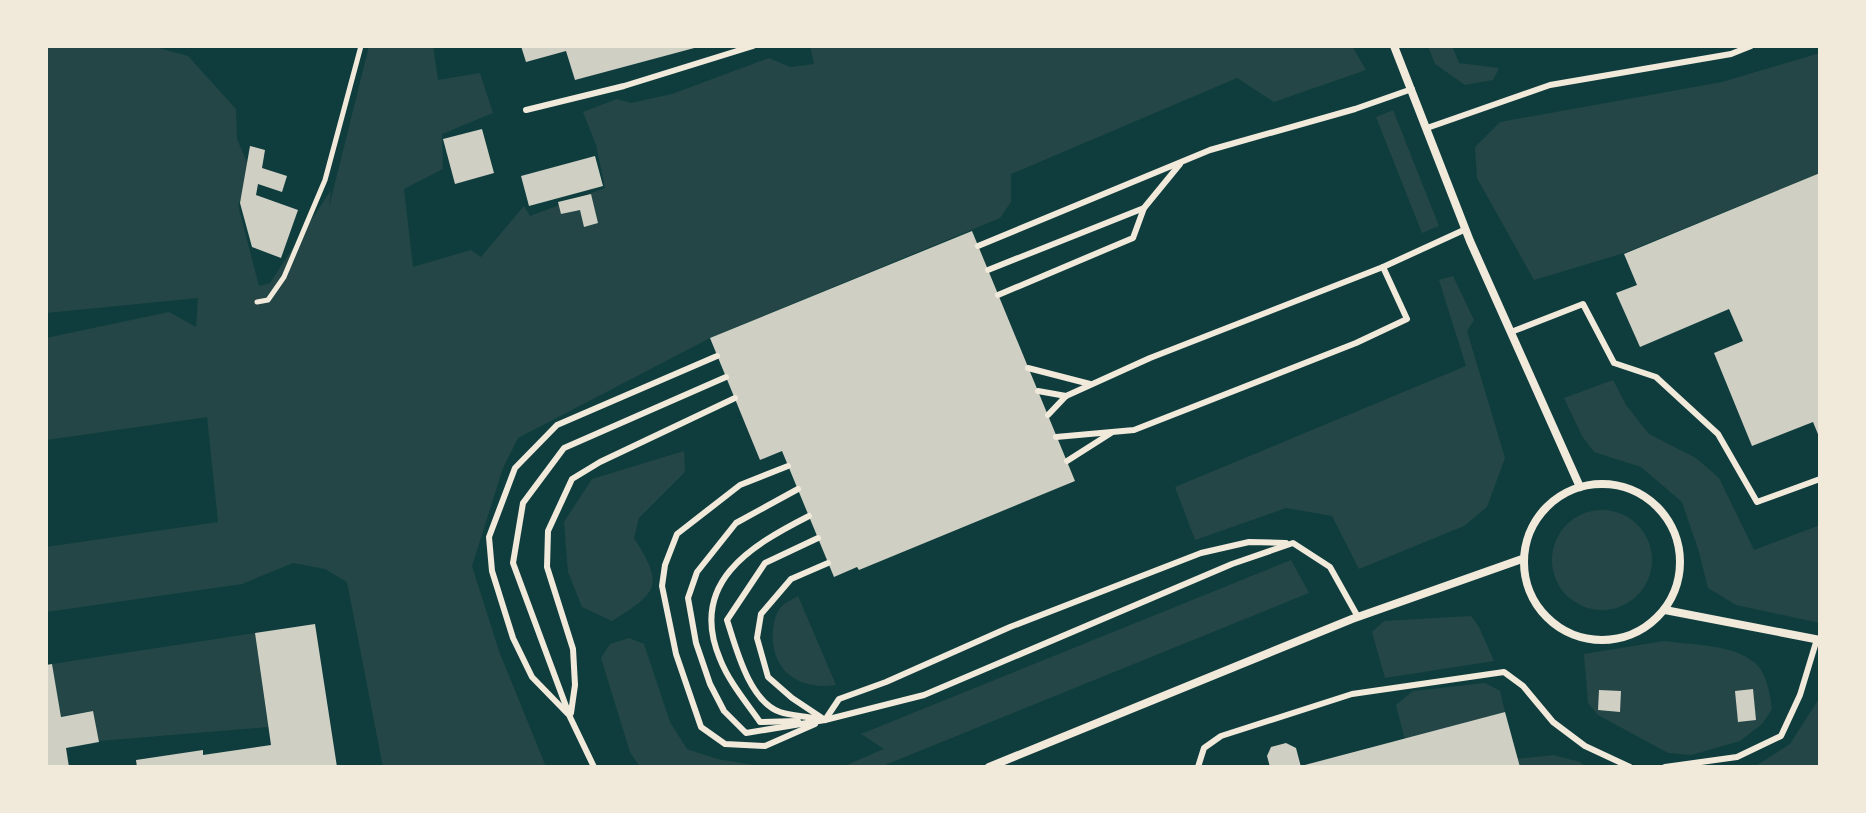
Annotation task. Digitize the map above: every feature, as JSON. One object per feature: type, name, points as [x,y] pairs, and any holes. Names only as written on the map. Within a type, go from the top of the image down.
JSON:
[{"type":"street","points":[[1394,46],[1466,229],[1580,487]]},
{"type":"street","points":[[1602,483],[1644,495],[1661,509],[1673,527],[1680,548],[1681,570],[1665,610],[1648,626],[1626,637],[1603,640],[1580,637],[1559,627],[1542,612],[1530,591],[1522,559],[1532,527],[1544,509],[1580,487],[1602,483]]},
{"type":"street","points":[[989,767],[1358,617],[1522,559]]},
{"type":"street","points":[[1665,610],[1819,639]]},
{"type":"lane","points":[[526,110],[624,86],[753,46]]},
{"type":"lane","points":[[1427,128],[1550,85],[1731,54],[1751,46]]},
{"type":"lane","points":[[978,246],[1210,150],[1355,109],[1412,89]]},
{"type":"lane","points":[[998,295],[1133,238],[1144,208],[1182,162]]},
{"type":"lane","points":[[988,270],[1144,208]]},
{"type":"lane","points":[[1048,415],[1066,396],[1091,384],[1383,267],[1466,229]]},
{"type":"lane","points":[[1056,437],[1134,430],[1356,343],[1407,319],[1383,267]]},
{"type":"lane","points":[[1511,332],[1583,304],[1614,363],[1656,377],[1718,434],[1757,502],[1820,479]]},
{"type":"lane","points":[[570,717],[532,677],[513,638],[492,571],[489,537],[515,468],[557,425],[717,356]]},
{"type":"lane","points":[[1028,368],[1091,384]]},
{"type":"lane","points":[[594,767],[570,717],[513,563],[523,503],[564,448],[726,377]]},
{"type":"lane","points":[[1038,391],[1066,396]]},
{"type":"lane","points":[[570,717],[575,685],[573,649],[547,567],[548,531],[572,479],[600,462],[735,398]]},
{"type":"lane","points":[[1067,461],[1114,432]]},
{"type":"lane","points":[[788,466],[740,485],[677,534],[665,565],[662,586],[676,654],[701,727],[725,744],[765,746],[825,720],[839,699],[886,682],[1010,627],[1201,553],[1249,542],[1293,543],[1330,567],[1358,617]]},
{"type":"lane","points":[[798,489],[736,523],[697,572],[688,598],[696,643],[710,684],[724,711],[746,733],[825,720],[924,695],[1232,564],[1293,543]]},
{"type":"lane","points":[[809,516],[763,539],[722,578],[710,614],[719,659],[760,722],[825,720]]},
{"type":"lane","points":[[818,538],[765,563],[727,620],[740,664],[754,690],[777,712],[825,720]]},
{"type":"lane","points":[[825,720],[768,677],[757,638],[761,614],[791,579],[828,563]]},
{"type":"lane","points":[[1665,767],[1737,757],[1781,736],[1800,695],[1819,639]]},
{"type":"lane","points":[[1198,767],[1204,748],[1221,736],[1352,694],[1504,672],[1523,686],[1553,722],[1585,746],[1630,767]]},
{"type":"path","points":[[257,302],[268,300],[284,277],[325,180],[361,46]]},
{"type":"shaded area","points":[[46,46],[151,46],[188,56],[236,109],[237,139],[252,174],[238,205],[259,286],[270,283],[331,190],[329,207],[369,46],[433,46],[438,80],[480,73],[493,113],[442,134],[443,169],[404,189],[413,267],[471,250],[481,257],[524,206],[530,216],[605,188],[596,145],[583,112],[617,99],[631,103],[672,94],[769,58],[790,67],[814,64],[810,46],[1352,46],[1366,70],[1274,102],[1237,78],[1011,174],[1011,202],[1000,218],[710,338],[518,438],[503,468],[472,566],[499,651],[546,767],[383,767],[347,582],[325,569],[293,563],[242,584],[46,612],[46,547],[218,522],[207,417],[46,440],[46,338],[169,312],[196,327],[198,298],[46,313]]},
{"type":"shaded area","points":[[1428,46],[1452,46],[1459,63],[1499,68],[1493,80],[1465,85],[1435,64]]},
{"type":"shaded area","points":[[1820,53],[1820,173],[1624,253],[1534,280],[1477,178],[1475,147],[1500,122],[1722,82]]},
{"type":"shaded area","points":[[1393,110],[1439,226],[1422,233],[1376,117]]},
{"type":"shaded area","points":[[1453,276],[1474,320],[1467,331],[1505,458],[1487,507],[1464,526],[1359,569],[1332,516],[1286,508],[1195,540],[1175,487],[1466,366],[1439,280]]},
{"type":"shaded area","points":[[1613,380],[1626,405],[1649,434],[1696,458],[1719,478],[1754,550],[1820,525],[1820,623],[1736,605],[1708,588],[1682,502],[1641,467],[1594,452],[1582,436],[1564,398]]},
{"type":"shaded area","points":[[684,451],[685,472],[639,518],[634,538],[653,578],[647,595],[612,621],[582,607],[568,572],[564,522],[592,479]]},
{"type":"shaded area","points":[[1602,510],[1621,514],[1638,524],[1648,541],[1652,560],[1648,579],[1638,596],[1621,606],[1602,610],[1583,606],[1566,596],[1556,579],[1552,560],[1556,541],[1566,524],[1583,514]]},
{"type":"shaded area","points":[[1291,560],[1309,593],[885,765],[842,767],[884,749],[861,734]]},
{"type":"shaded area","points":[[798,596],[836,685],[810,685],[799,681],[789,675],[776,656],[773,629],[778,611]]},
{"type":"shaded area","points":[[1471,616],[1494,661],[1385,678],[1372,632],[1384,621]]},
{"type":"shaded area","points":[[255,633],[268,727],[99,741],[92,711],[61,716],[52,664]]},
{"type":"shaded area","points":[[629,638],[644,644],[670,722],[687,749],[717,759],[766,767],[640,767],[630,752],[601,658],[610,644]]},
{"type":"shaded area","points":[[1664,641],[1724,649],[1755,663],[1765,678],[1772,709],[1762,724],[1740,741],[1691,755],[1668,753],[1598,715],[1588,703],[1584,654]]},
{"type":"shaded area","points":[[1485,683],[1500,691],[1505,712],[1405,740],[1396,705],[1413,691]]},
{"type":"shaded area","points":[[1820,697],[1820,767],[1754,767],[1790,744]]},
{"type":"shaded area","points":[[1553,755],[1580,762],[1585,767],[1518,767],[1516,759]]},
{"type":"building","points":[[521,46],[698,47],[575,80],[566,51],[526,62]]},
{"type":"building","points":[[482,129],[494,173],[455,184],[443,139]]},
{"type":"building","points":[[250,146],[265,150],[262,168],[287,176],[282,192],[258,184],[256,195],[298,210],[281,258],[252,247],[240,203]]},
{"type":"building","points":[[595,156],[603,186],[529,206],[521,176]]},
{"type":"building","points":[[1820,173],[1820,439],[1813,422],[1752,446],[1714,353],[1743,341],[1729,309],[1640,347],[1616,293],[1637,285],[1624,254]]},
{"type":"building","points":[[591,194],[598,223],[584,227],[580,210],[561,214],[558,202]]},
{"type":"building","points":[[972,231],[1075,481],[859,570],[857,567],[834,577],[782,451],[760,460],[710,338]]},
{"type":"building","points":[[315,624],[337,767],[137,767],[136,760],[203,750],[203,755],[271,745],[255,633]]},
{"type":"building","points":[[52,664],[61,717],[93,711],[99,742],[66,748],[69,767],[46,767],[46,665]]},
{"type":"building","points":[[1753,689],[1756,720],[1738,722],[1735,691]]},
{"type":"building","points":[[1599,690],[1621,691],[1620,712],[1598,710]]},
{"type":"building","points":[[1505,712],[1520,767],[1301,767],[1301,766]]},
{"type":"building","points":[[1286,743],[1296,748],[1301,767],[1270,767],[1267,756],[1271,747]]}]
